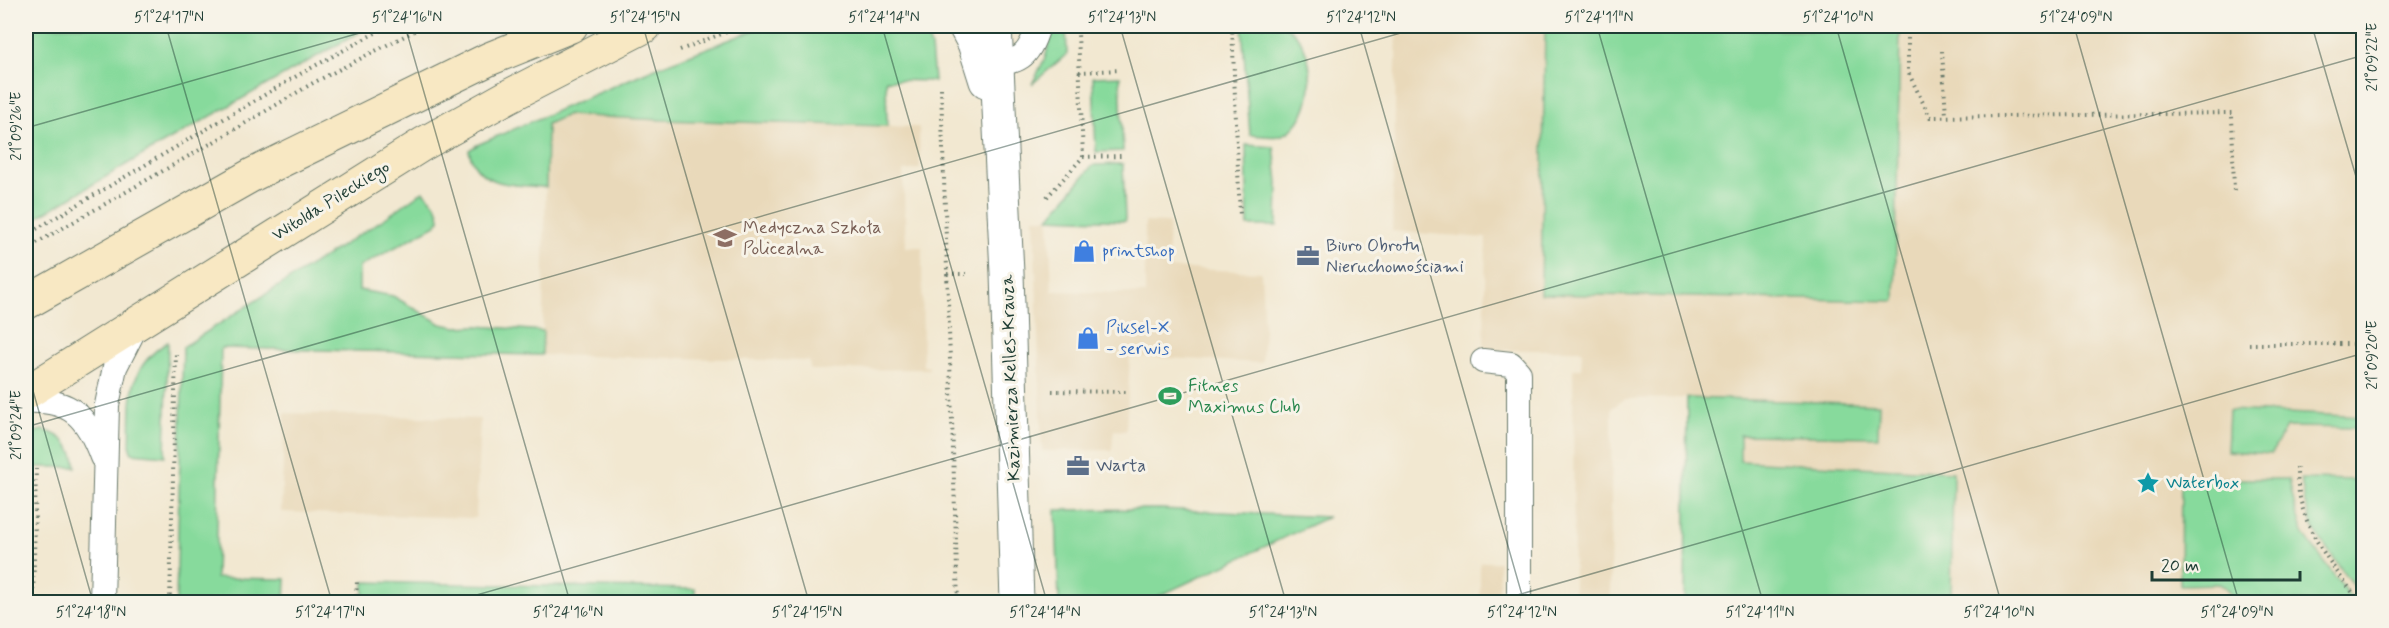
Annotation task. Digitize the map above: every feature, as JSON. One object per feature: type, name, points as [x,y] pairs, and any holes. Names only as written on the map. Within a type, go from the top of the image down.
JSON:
[{"type":"street","points":[[26,303],[252,175],[489,59],[571,26]]},
{"type":"street","name":"Witolda Pileckiego","points":[[26,393],[423,144],[507,97],[645,26]]},
{"type":"street","name":"Kazimierza Kelles-Krauza","points":[[965,26],[990,65]]},
{"type":"street","name":"Kazimierza Kelles-Krauza","points":[[995,26],[990,65],[1002,153],[1017,603]]},
{"type":"lane","points":[[990,65],[1014,61],[1025,56],[1038,26]]},
{"type":"lane","points":[[102,603],[107,405],[115,368],[137,324]]},
{"type":"lane","points":[[1484,361],[1511,364],[1520,373],[1519,603]]},
{"type":"lane","points":[[26,401],[46,400],[62,404],[78,413],[93,434],[105,465]]},
{"type":"path","points":[[26,235],[329,57],[388,26]]},
{"type":"path","points":[[26,249],[313,83],[424,26]]},
{"type":"path","points":[[676,51],[742,26]]},
{"type":"path","points":[[1040,206],[1083,157],[1078,26]]},
{"type":"path","points":[[1232,26],[1240,217]]},
{"type":"path","points":[[1908,26],[1908,72],[1930,117],[2232,113],[2234,194]]},
{"type":"path","points":[[1942,51],[1946,116]]},
{"type":"path","points":[[1079,72],[1120,70]]},
{"type":"path","points":[[940,79],[958,603]]},
{"type":"path","points":[[1083,157],[1122,156]]},
{"type":"path","points":[[170,603],[176,339]]},
{"type":"path","points":[[2249,344],[2364,344]]},
{"type":"path","points":[[1046,391],[1128,392]]},
{"type":"path","points":[[2297,467],[2296,484],[2310,532],[2360,603]]},
{"type":"path","points":[[33,603],[36,469]]},
{"type":"path","points":[[356,603],[357,581]]},
{"type":"shaded area","points":[[1397,26],[2363,26],[2363,602],[1685,602],[1687,398],[1625,399],[1612,408],[1610,602],[1574,602],[1573,369],[1581,369],[1582,350],[1484,350],[1486,238],[1392,231]]},
{"type":"shaded area","name":"Medyczna Szkoła Policealna","points":[[566,115],[919,127],[920,169],[903,171],[906,247],[922,247],[923,366],[929,369],[810,370],[809,361],[542,355],[547,123]]},
{"type":"shaded area","points":[[1034,218],[1049,218],[1052,291],[1145,294],[1145,222],[1169,223],[1167,268],[1261,272],[1264,328],[1262,363],[1130,356],[1126,431],[1114,430],[1112,450],[1042,451]]},
{"type":"shaded area","points":[[285,413],[480,419],[476,518],[281,512]]},
{"type":"shaded area","points":[[1480,562],[1499,562],[1499,602],[1480,602]]},
{"type":"green space","points":[[1269,24],[1283,26],[1295,34],[1304,47],[1309,63],[1308,98],[1303,114],[1294,127],[1282,135],[1271,137],[1250,135],[1242,26]]},
{"type":"green space","points":[[26,26],[365,26],[367,28],[26,224]]},
{"type":"green space","points":[[765,26],[924,26],[931,47],[934,81],[886,80],[887,126],[567,115],[547,124],[546,187],[499,182],[480,172],[473,162],[469,150],[477,145],[653,69]]},
{"type":"green space","points":[[1054,26],[1066,26],[1067,54],[1032,84],[1045,58]]},
{"type":"green space","points":[[1545,26],[1900,32],[1895,301],[1541,294]]},
{"type":"green space","points":[[1120,76],[1123,151],[1096,152],[1093,77]]},
{"type":"green space","points":[[1246,145],[1274,147],[1278,182],[1277,226],[1248,226]]},
{"type":"green space","points":[[1123,164],[1125,221],[1049,218],[1091,167]]},
{"type":"green space","points":[[423,191],[437,207],[440,220],[436,225],[359,267],[359,290],[393,296],[441,324],[457,327],[477,326],[543,331],[542,355],[221,348],[216,578],[286,579],[285,602],[176,602],[183,347],[384,219]]},
{"type":"green space","points":[[168,342],[165,456],[132,453],[130,449],[133,388],[144,364],[154,352]]},
{"type":"green space","points":[[1687,398],[1879,404],[1878,437],[1740,435],[1740,461],[1953,472],[1951,602],[1685,602]]},
{"type":"green space","points":[[2229,410],[2363,417],[2363,428],[2286,427],[2271,454],[2227,451]]},
{"type":"green space","points":[[43,430],[56,435],[66,443],[73,453],[76,467],[30,467],[26,594],[26,434]]},
{"type":"green space","points":[[2181,479],[2289,479],[2296,513],[2304,535],[2354,602],[2236,602],[2225,587],[2219,584],[2180,585]]},
{"type":"green space","points":[[2301,479],[2363,480],[2363,600],[2314,530],[2305,503]]},
{"type":"green space","points":[[1160,509],[1328,517],[1146,602],[1059,602],[1056,510]]},
{"type":"green space","points":[[364,582],[695,589],[695,602],[364,602]]},
{"type":"place","name":"Medyczna Szkoła Policealna","points":[[725,238]]},
{"type":"place","name":"printshop","points":[[1084,251]]},
{"type":"place","name":"Biuro Obrotu Nieruchomościami","points":[[1308,256]]},
{"type":"place","name":"Piksel-X - serwis","points":[[1088,338]]},
{"type":"place","name":"Fitnes Maximus Club","points":[[1170,396]]},
{"type":"place","name":"Warta","points":[[1078,466]]},
{"type":"place","name":"Waterbox","points":[[2148,483]]}]
